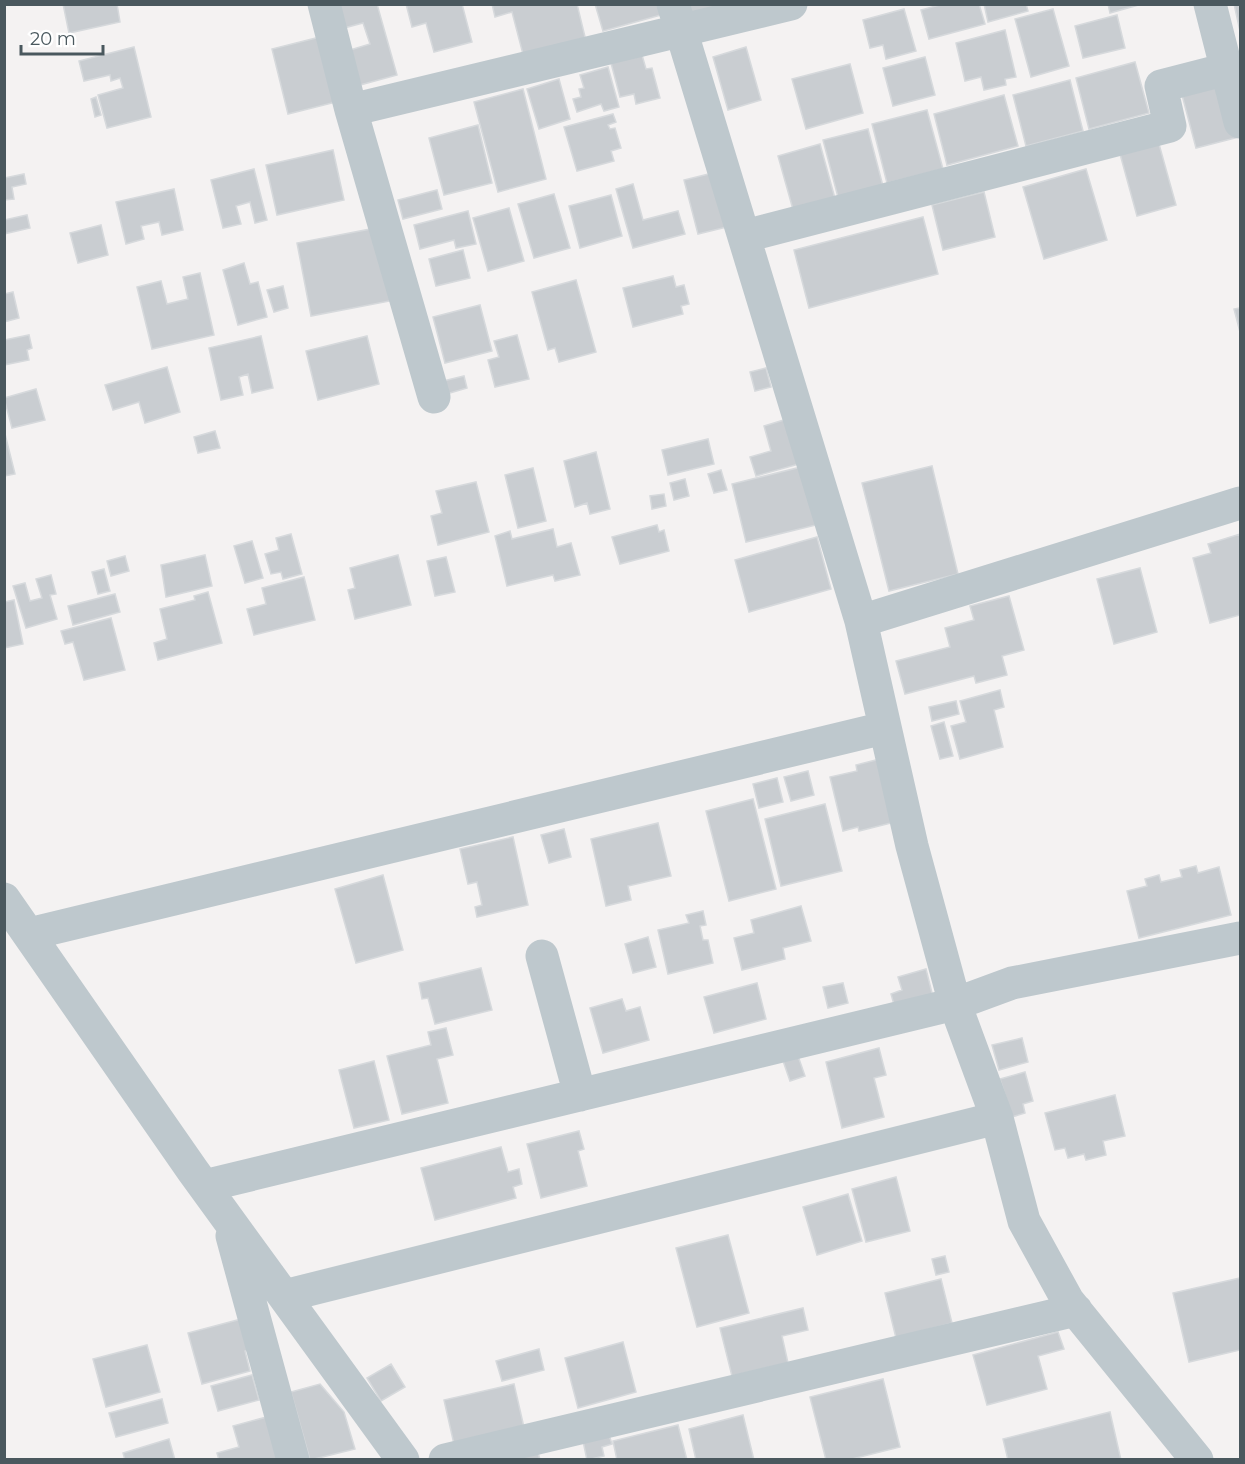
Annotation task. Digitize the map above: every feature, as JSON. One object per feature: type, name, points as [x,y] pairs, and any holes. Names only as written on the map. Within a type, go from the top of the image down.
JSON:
[{"type":"street","points":[[324,4],[351,110],[434,397]]},
{"type":"street","points":[[351,110],[677,17],[791,4]]},
{"type":"street","points":[[1210,4],[1240,123]]},
{"type":"street","points":[[677,17],[861,621],[912,846],[955,1004],[997,1118],[1024,1221],[1068,1301],[1197,1460]]},
{"type":"street","points":[[745,236],[1170,126],[1161,87],[1227,69]]},
{"type":"street","points":[[861,621],[1240,503]]},
{"type":"street","points":[[29,934],[884,728]]},
{"type":"street","points":[[4,899],[226,1217],[403,1460]]},
{"type":"street","points":[[204,1186],[955,1004],[1012,983],[1240,938]]},
{"type":"street","points":[[542,956],[580,1095]]},
{"type":"street","points":[[284,1296],[997,1118]]},
{"type":"street","points":[[226,1217],[293,1460]]},
{"type":"street","points":[[445,1460],[1076,1310]]},
{"type":"building","points":[[63,4],[117,4],[120,22],[69,33]]},
{"type":"building","points":[[337,4],[377,4],[397,75],[360,85],[350,50],[370,44],[363,23],[344,28]]},
{"type":"building","points":[[406,4],[462,4],[472,42],[434,52],[426,23],[412,27]]},
{"type":"building","points":[[492,4],[577,4],[586,41],[524,58],[512,12],[495,17]]},
{"type":"building","points":[[595,4],[665,4],[668,13],[603,31]]},
{"type":"building","points":[[689,4],[734,4],[692,16]]},
{"type":"building","points":[[943,4],[979,4],[985,24],[929,39],[921,10]]},
{"type":"building","points":[[984,4],[1026,4],[1028,11],[988,22]]},
{"type":"building","points":[[1108,4],[1142,4],[1110,13]]},
{"type":"building","points":[[1234,4],[1240,4],[1240,31]]},
{"type":"building","points":[[904,9],[916,51],[886,59],[883,45],[870,48],[863,20]]},
{"type":"building","points":[[1053,9],[1069,66],[1031,77],[1015,19]]},
{"type":"building","points":[[1117,15],[1125,48],[1083,58],[1075,26]]},
{"type":"building","points":[[1005,30],[1016,77],[1005,79],[1006,85],[984,90],[981,77],[965,81],[956,43]]},
{"type":"building","points":[[320,37],[336,102],[288,114],[272,49]]},
{"type":"building","points":[[134,47],[151,117],[107,128],[98,95],[123,88],[120,78],[111,81],[110,75],[84,81],[79,61]]},
{"type":"building","points":[[746,47],[761,100],[728,110],[713,57]]},
{"type":"building","points":[[642,55],[646,69],[652,68],[660,98],[636,104],[634,94],[620,97],[611,63]]},
{"type":"building","points":[[925,57],[935,95],[893,106],[883,68]]},
{"type":"building","points":[[1135,62],[1149,113],[1089,129],[1076,78]]},
{"type":"building","points":[[850,64],[863,113],[806,129],[792,79]]},
{"type":"building","points":[[608,67],[619,107],[604,111],[601,104],[577,112],[573,99],[581,97],[579,89],[584,88],[580,75]]},
{"type":"building","points":[[559,79],[570,119],[539,129],[527,89]]},
{"type":"building","points":[[1070,80],[1083,131],[1026,146],[1013,95]]},
{"type":"building","points":[[1225,84],[1239,137],[1196,148],[1182,95]]},
{"type":"building","points":[[523,89],[546,179],[498,192],[474,102]]},
{"type":"building","points":[[1004,95],[1018,146],[947,165],[934,114]]},
{"type":"building","points":[[96,97],[101,115],[95,117],[91,99]]},
{"type":"building","points":[[927,110],[943,169],[887,183],[872,124]]},
{"type":"building","points":[[613,114],[616,122],[608,125],[610,129],[615,128],[621,148],[611,151],[614,161],[577,171],[564,127]]},
{"type":"building","points":[[478,125],[492,183],[444,195],[429,138]]},
{"type":"building","points":[[868,129],[884,190],[839,201],[823,140]]},
{"type":"building","points":[[820,144],[836,202],[794,213],[778,156]]},
{"type":"building","points":[[1159,144],[1176,205],[1137,216],[1120,154]]},
{"type":"building","points":[[333,150],[344,200],[277,215],[266,165]]},
{"type":"building","points":[[254,169],[267,220],[255,223],[250,202],[236,206],[241,224],[223,228],[211,180]]},
{"type":"building","points":[[1086,169],[1107,240],[1044,259],[1023,187]]},
{"type":"building","points":[[721,171],[735,225],[698,234],[684,180]]},
{"type":"building","points":[[24,174],[26,184],[12,187],[14,199],[4,200],[4,178]]},
{"type":"building","points":[[633,184],[643,220],[678,211],[685,234],[633,248],[616,189]]},
{"type":"building","points":[[174,189],[183,230],[162,235],[159,222],[141,226],[144,239],[126,244],[116,202]]},
{"type":"building","points":[[437,190],[442,209],[403,219],[398,200]]},
{"type":"building","points":[[984,192],[995,237],[943,250],[932,205]]},
{"type":"building","points":[[554,194],[570,248],[534,258],[518,204]]},
{"type":"building","points":[[611,195],[622,236],[580,248],[569,206]]},
{"type":"building","points":[[509,208],[524,261],[488,271],[473,218]]},
{"type":"building","points":[[468,211],[476,244],[456,248],[454,240],[420,249],[414,225]]},
{"type":"building","points":[[27,215],[30,228],[4,234],[4,220]]},
{"type":"building","points":[[923,217],[938,274],[809,308],[794,250]]},
{"type":"building","points":[[101,225],[108,255],[78,263],[70,233]]},
{"type":"building","points":[[381,227],[395,300],[311,316],[297,243]]},
{"type":"building","points":[[463,250],[470,278],[436,286],[429,259]]},
{"type":"building","points":[[244,263],[250,284],[258,282],[267,317],[238,325],[223,270]]},
{"type":"building","points":[[200,273],[214,335],[152,349],[137,287],[161,281],[167,304],[188,299],[183,277]]},
{"type":"building","points":[[673,276],[676,287],[684,285],[689,304],[681,306],[683,314],[633,327],[623,288]]},
{"type":"building","points":[[576,280],[596,352],[559,362],[555,348],[548,350],[532,292]]},
{"type":"building","points":[[283,286],[288,308],[274,312],[267,290]]},
{"type":"building","points":[[13,292],[19,318],[4,322],[4,294]]},
{"type":"building","points":[[480,305],[492,351],[445,363],[433,317]]},
{"type":"building","points":[[1240,308],[1240,332],[1234,309]]},
{"type":"building","points":[[29,335],[32,348],[27,350],[29,360],[4,365],[4,340]]},
{"type":"building","points":[[517,335],[529,379],[495,387],[488,360],[499,357],[494,341]]},
{"type":"building","points":[[261,336],[273,388],[252,393],[248,374],[239,377],[243,395],[221,400],[209,348]]},
{"type":"building","points":[[367,336],[379,384],[318,400],[306,351]]},
{"type":"building","points":[[167,367],[180,412],[145,423],[139,402],[113,410],[105,385]]},
{"type":"building","points":[[766,368],[771,387],[755,391],[750,372]]},
{"type":"building","points":[[464,376],[467,388],[443,395],[439,382]]},
{"type":"building","points":[[36,389],[45,420],[12,428],[4,398]]},
{"type":"building","points":[[787,419],[799,464],[756,476],[750,457],[771,451],[764,426]]},
{"type":"building","points":[[4,430],[15,474],[4,476]]},
{"type":"building","points":[[215,431],[220,448],[198,453],[194,437]]},
{"type":"building","points":[[708,439],[714,464],[668,475],[662,450]]},
{"type":"building","points":[[596,452],[610,509],[590,514],[587,503],[575,507],[564,461]]},
{"type":"building","points":[[932,466],[958,574],[889,591],[862,483]]},
{"type":"building","points":[[801,467],[816,525],[746,542],[732,484]]},
{"type":"building","points":[[533,468],[546,521],[518,528],[505,475]]},
{"type":"building","points":[[721,470],[727,490],[714,493],[708,474]]},
{"type":"building","points":[[685,479],[689,496],[674,500],[670,483]]},
{"type":"building","points":[[476,482],[489,532],[438,545],[431,516],[442,513],[436,491]]},
{"type":"building","points":[[664,494],[666,506],[652,509],[650,496]]},
{"type":"building","points":[[657,525],[659,532],[664,530],[669,551],[620,564],[612,537]]},
{"type":"building","points":[[553,529],[557,547],[571,543],[580,575],[555,581],[553,575],[507,586],[495,536],[510,531],[512,539]]},
{"type":"building","points":[[291,534],[302,574],[283,579],[281,572],[271,574],[265,554],[279,550],[276,538]]},
{"type":"building","points":[[1240,534],[1240,615],[1210,623],[1193,558],[1211,553],[1208,544]]},
{"type":"building","points":[[817,537],[831,589],[749,612],[735,560]]},
{"type":"building","points":[[252,541],[263,578],[245,583],[234,546]]},
{"type":"building","points":[[205,555],[212,586],[166,597],[161,565]]},
{"type":"building","points":[[398,555],[411,605],[355,619],[348,590],[355,588],[350,568]]},
{"type":"building","points":[[125,556],[129,571],[111,576],[107,561]]},
{"type":"building","points":[[446,557],[455,592],[435,596],[427,561]]},
{"type":"building","points":[[1140,568],[1157,632],[1114,644],[1097,579]]},
{"type":"building","points":[[104,569],[110,591],[98,594],[92,572]]},
{"type":"building","points":[[51,575],[56,594],[50,595],[57,619],[26,628],[13,586],[25,583],[30,601],[42,598],[36,579]]},
{"type":"building","points":[[304,577],[315,620],[254,635],[247,609],[266,604],[262,588]]},
{"type":"building","points":[[208,592],[222,643],[158,660],[154,643],[167,639],[160,609],[195,600],[194,596]]},
{"type":"building","points":[[115,594],[120,612],[73,625],[68,606]]},
{"type":"building","points":[[1009,596],[1024,650],[1002,656],[1007,675],[976,683],[974,676],[905,694],[896,661],[950,647],[945,628],[974,620],[970,606]]},
{"type":"building","points":[[14,600],[23,644],[4,648],[4,602]]},
{"type":"building","points":[[111,618],[125,670],[84,680],[73,642],[65,644],[61,631]]},
{"type":"building","points":[[1000,690],[1004,707],[994,710],[1003,747],[960,759],[951,726],[966,722],[960,701]]},
{"type":"building","points":[[956,701],[959,714],[932,721],[929,707]]},
{"type":"building","points":[[944,722],[953,756],[940,759],[931,726]]},
{"type":"building","points":[[880,759],[895,822],[859,831],[858,827],[843,831],[830,777],[857,771],[856,765]]},
{"type":"building","points":[[808,771],[814,795],[791,801],[784,777]]},
{"type":"building","points":[[777,778],[783,802],[759,808],[753,784]]},
{"type":"building","points":[[753,799],[776,889],[729,901],[706,811]]},
{"type":"building","points":[[825,804],[842,871],[781,886],[765,819]]},
{"type":"building","points":[[658,823],[671,876],[628,886],[631,900],[606,906],[591,839]]},
{"type":"building","points":[[564,829],[571,857],[549,863],[541,835]]},
{"type":"building","points":[[513,837],[528,905],[477,917],[475,907],[482,905],[477,882],[468,884],[460,849]]},
{"type":"building","points":[[1196,866],[1198,873],[1219,867],[1231,915],[1139,938],[1127,891],[1147,886],[1145,879],[1159,875],[1161,882],[1182,877],[1180,870]]},
{"type":"building","points":[[383,875],[403,950],[356,963],[335,889]]},
{"type":"building","points":[[801,906],[811,941],[783,948],[785,959],[742,970],[734,938],[754,933],[751,920]]},
{"type":"building","points":[[703,911],[706,925],[700,926],[703,940],[708,940],[713,963],[668,974],[658,930],[689,923],[686,915]]},
{"type":"building","points":[[648,937],[656,967],[633,973],[625,944]]},
{"type":"building","points":[[481,968],[492,1010],[435,1024],[428,998],[422,999],[419,983]]},
{"type":"building","points":[[926,969],[935,1005],[897,1015],[891,994],[902,990],[898,977]]},
{"type":"building","points":[[757,983],[766,1019],[714,1033],[704,997]]},
{"type":"building","points":[[843,983],[848,1003],[828,1008],[823,987]]},
{"type":"building","points":[[622,999],[626,1011],[640,1007],[649,1040],[603,1053],[590,1008]]},
{"type":"building","points":[[446,1028],[453,1055],[437,1059],[448,1103],[402,1114],[387,1056],[431,1045],[428,1032]]},
{"type":"building","points":[[1022,1038],[1028,1062],[999,1070],[992,1045]]},
{"type":"building","points":[[879,1048],[886,1075],[874,1078],[884,1117],[842,1128],[826,1062]]},
{"type":"building","points":[[797,1053],[805,1076],[790,1081],[782,1058]]},
{"type":"building","points":[[374,1061],[389,1120],[354,1128],[339,1070]]},
{"type":"building","points":[[1025,1072],[1033,1101],[1023,1104],[1025,1113],[1012,1117],[1000,1079]]},
{"type":"building","points":[[1115,1095],[1125,1136],[1103,1141],[1106,1155],[1086,1160],[1084,1154],[1068,1158],[1065,1148],[1055,1150],[1045,1113]]},
{"type":"building","points":[[579,1131],[584,1149],[578,1151],[587,1186],[541,1198],[527,1144]]},
{"type":"building","points":[[501,1147],[508,1172],[519,1169],[522,1184],[513,1187],[516,1198],[435,1220],[421,1168]]},
{"type":"building","points":[[896,1177],[910,1231],[866,1242],[852,1189]]},
{"type":"building","points":[[848,1194],[862,1241],[817,1255],[803,1207]]},
{"type":"building","points":[[728,1235],[749,1313],[697,1327],[676,1248]]},
{"type":"building","points":[[945,1256],[949,1272],[936,1275],[932,1259]]},
{"type":"building","points":[[1240,1278],[1240,1350],[1189,1362],[1173,1293]]},
{"type":"building","points":[[941,1279],[952,1323],[896,1338],[885,1293]]},
{"type":"building","points":[[803,1308],[808,1330],[782,1336],[788,1363],[732,1376],[720,1328]]},
{"type":"building","points":[[245,1318],[253,1349],[245,1351],[250,1371],[202,1384],[188,1333]]},
{"type":"building","points":[[1058,1332],[1064,1349],[1038,1356],[1047,1389],[987,1405],[973,1355]]},
{"type":"building","points":[[623,1342],[636,1392],[578,1408],[565,1358]]},
{"type":"building","points":[[147,1345],[160,1392],[106,1407],[93,1359]]},
{"type":"building","points":[[539,1349],[544,1370],[502,1381],[496,1361]]},
{"type":"building","points":[[391,1364],[405,1387],[381,1401],[367,1378]]},
{"type":"building","points":[[252,1375],[259,1400],[218,1411],[211,1386]]},
{"type":"building","points":[[883,1379],[900,1447],[848,1460],[826,1460],[810,1397]]},
{"type":"building","points":[[320,1384],[344,1412],[355,1449],[310,1460],[291,1392]]},
{"type":"building","points":[[514,1384],[526,1436],[456,1453],[444,1400]]},
{"type":"building","points":[[162,1399],[168,1423],[116,1437],[109,1413]]},
{"type":"building","points":[[1110,1412],[1121,1460],[1008,1460],[1003,1439]]},
{"type":"building","points":[[274,1415],[287,1460],[219,1460],[217,1453],[239,1447],[233,1426]]},
{"type":"building","points":[[743,1415],[754,1460],[696,1460],[689,1429]]},
{"type":"building","points":[[678,1425],[687,1460],[617,1460],[613,1441]]},
{"type":"building","points":[[609,1435],[612,1444],[602,1447],[604,1456],[587,1460],[583,1441]]},
{"type":"building","points":[[169,1439],[175,1460],[125,1460],[123,1453]]},
{"type":"building","points":[[538,1452],[540,1460],[505,1460]]}]
